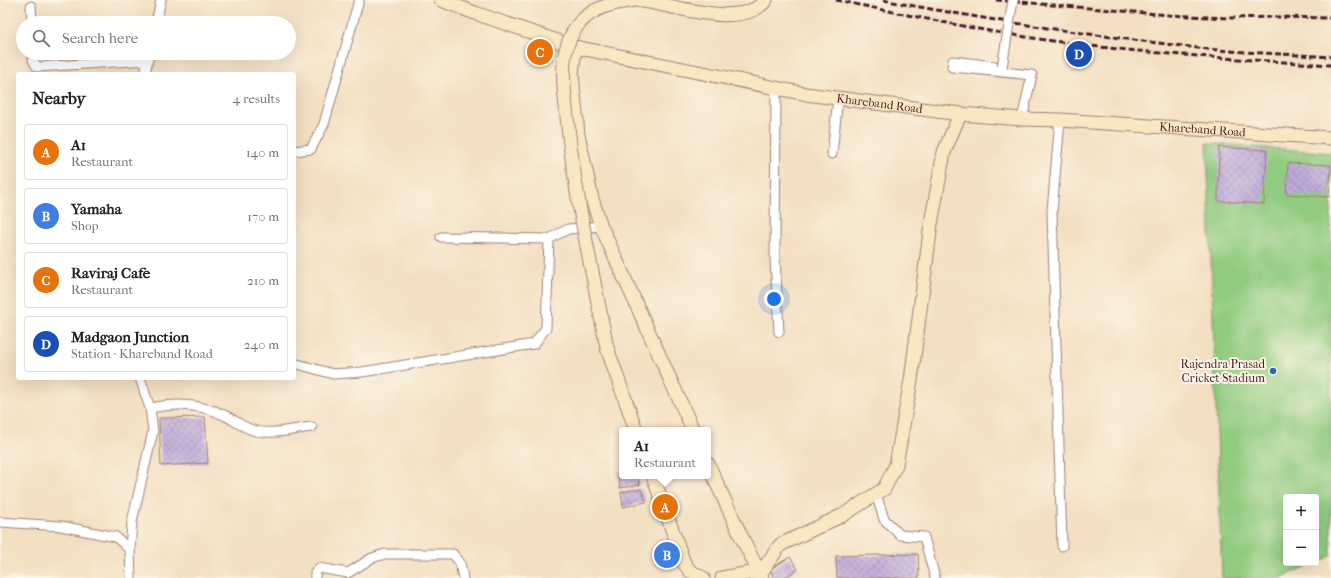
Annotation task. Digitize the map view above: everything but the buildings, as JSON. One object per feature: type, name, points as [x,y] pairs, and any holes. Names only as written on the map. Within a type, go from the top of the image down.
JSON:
[{"type":"main road","name":"Khareband Road","points":[[441,0],[575,47],[806,94],[960,114],[1331,138]]},
{"type":"main road","points":[[635,427],[607,348],[574,176],[566,103],[565,55],[576,27],[588,14],[602,6],[636,0],[712,15],[728,15],[740,14],[755,9],[766,0]]},
{"type":"main road","points":[[575,47],[572,74],[578,134],[592,199],[601,226],[692,427]]},
{"type":"main road","points":[[761,576],[780,545],[843,515],[884,489],[896,465],[911,380],[932,217],[944,152],[960,114]]},
{"type":"main road","points":[[711,471],[761,576]]},
{"type":"main road","points":[[654,479],[684,563],[690,571],[703,578]]},
{"type":"main road","points":[[722,578],[750,574],[761,576]]},
{"type":"street","points":[[158,16],[161,0]]},
{"type":"street","points":[[296,151],[310,149],[324,124],[359,0]]},
{"type":"street","points":[[1013,0],[1002,67],[953,61],[952,67],[1032,75],[1022,119]]},
{"type":"street","points":[[31,6],[32,16]]},
{"type":"street","points":[[33,60],[37,67],[108,60]]},
{"type":"street","points":[[145,72],[147,60]]},
{"type":"street","points":[[776,88],[775,258],[779,332]]},
{"type":"street","points":[[832,154],[838,98]]},
{"type":"street","points":[[1060,120],[1052,212],[1062,546]]},
{"type":"street","points":[[441,237],[549,239],[568,229],[601,226]]},
{"type":"street","points":[[296,364],[333,374],[362,372],[534,344],[546,328],[549,239]]},
{"type":"street","points":[[131,578],[130,550],[132,522],[153,431],[150,408],[141,380]]},
{"type":"street","points":[[150,408],[177,405],[206,409],[218,412],[255,431],[266,433],[312,427]]},
{"type":"street","points":[[876,494],[884,519],[900,535],[924,537],[935,578]]},
{"type":"street","points":[[0,522],[61,526],[116,537],[130,550]]},
{"type":"street","points":[[316,578],[315,574],[319,568],[348,573],[372,558],[385,554],[453,554],[460,564],[463,578]]},
{"type":"green space","name":"Rajendra Prasad Cricket Stadium","points":[[1207,143],[1331,153],[1331,556],[1319,562],[1319,494],[1283,494],[1283,566],[1308,566],[1281,578],[1222,578]]},
{"type":"railway","points":[[836,0],[971,28],[1088,46],[1157,53],[1331,65]]},
{"type":"railway","points":[[883,0],[1004,21],[1166,44],[1207,49],[1331,57]]},
{"type":"railway","points":[[996,0],[1169,15],[1228,18],[1331,18]]},
{"type":"place","name":"Raviraj Cafe","points":[[540,52]]},
{"type":"place","name":"Madgaon Junction","points":[[1079,54]]},
{"type":"place","name":"Rajendra Prasad Cricket Stadium","points":[[1273,371]]},
{"type":"place","name":"A1","points":[[665,507]]},
{"type":"place","name":"Yamaha","points":[[667,555]]}]
